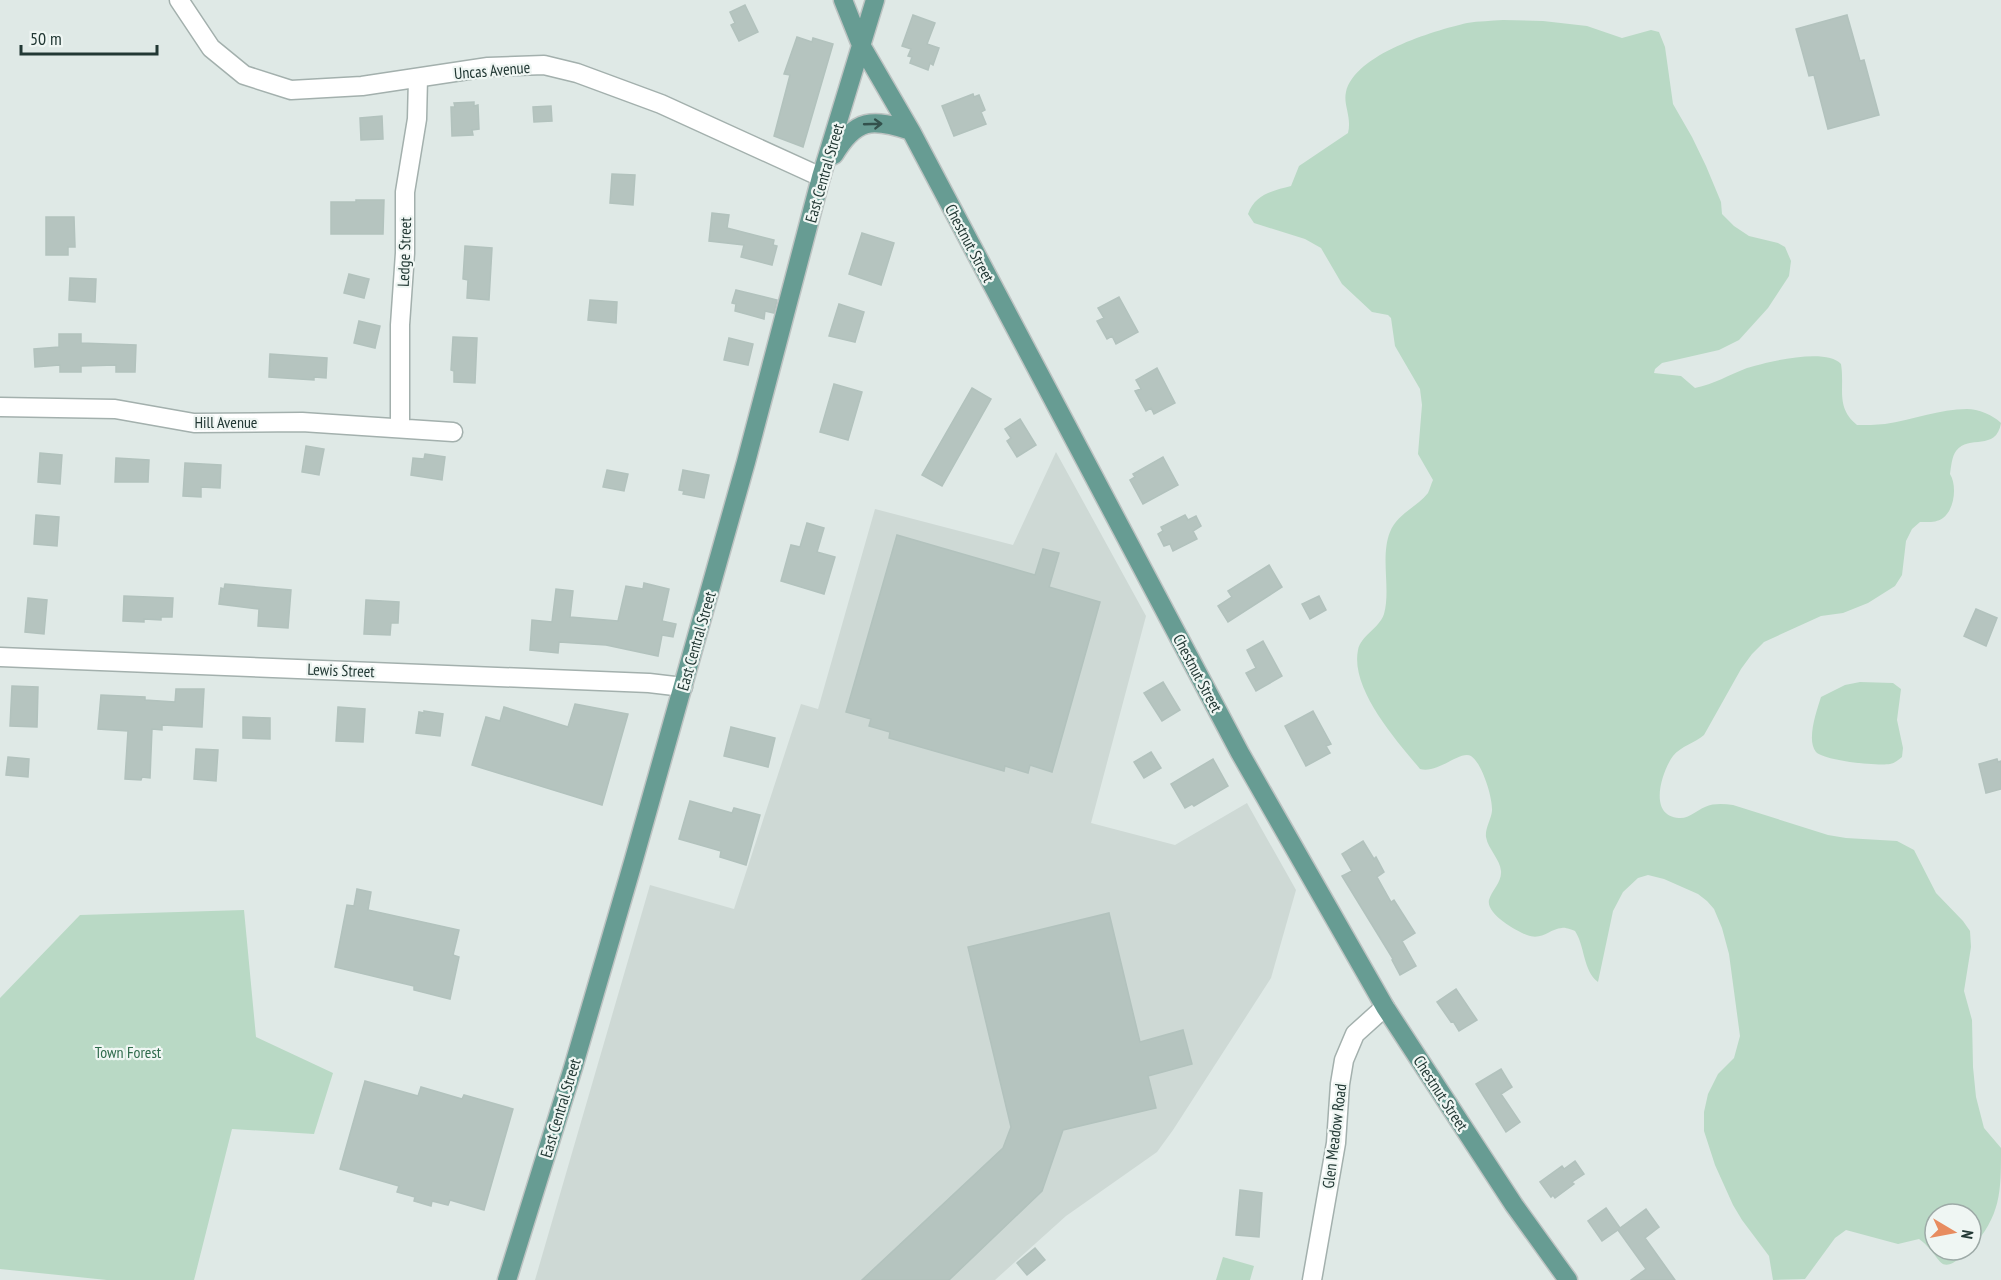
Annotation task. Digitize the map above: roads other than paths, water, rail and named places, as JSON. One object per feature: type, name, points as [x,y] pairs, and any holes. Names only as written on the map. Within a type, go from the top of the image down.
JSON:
[{"type":"main road","name":"Chestnut Street","points":[[843,0],[861,45],[911,131],[1240,753],[1384,1007],[1514,1205],[1568,1280]]},
{"type":"main road","name":"East Central Street","points":[[507,1280],[573,1068],[743,473],[821,177],[874,0]]},
{"type":"main road","points":[[821,177],[845,135],[862,125],[876,123],[893,125],[911,131]]},
{"type":"street","name":"Uncas Avenue","points":[[178,0],[212,48],[244,75],[291,90],[362,86],[488,67],[544,65],[577,74],[661,104],[821,177]]},
{"type":"street","name":"Ledge Street","points":[[400,427],[400,325],[405,253],[405,192],[417,119],[418,78]]},
{"type":"street","name":"Hill Avenue","points":[[0,407],[116,409],[194,423],[302,422],[453,432]]},
{"type":"street","name":"Lewis Street","points":[[0,657],[649,683],[682,687]]},
{"type":"street","name":"Glen Meadow Road","points":[[1312,1280],[1336,1143],[1344,1060],[1355,1034],[1384,1007]]},
{"type":"park label","name":"Town Forest","points":[[128,1052]]}]
